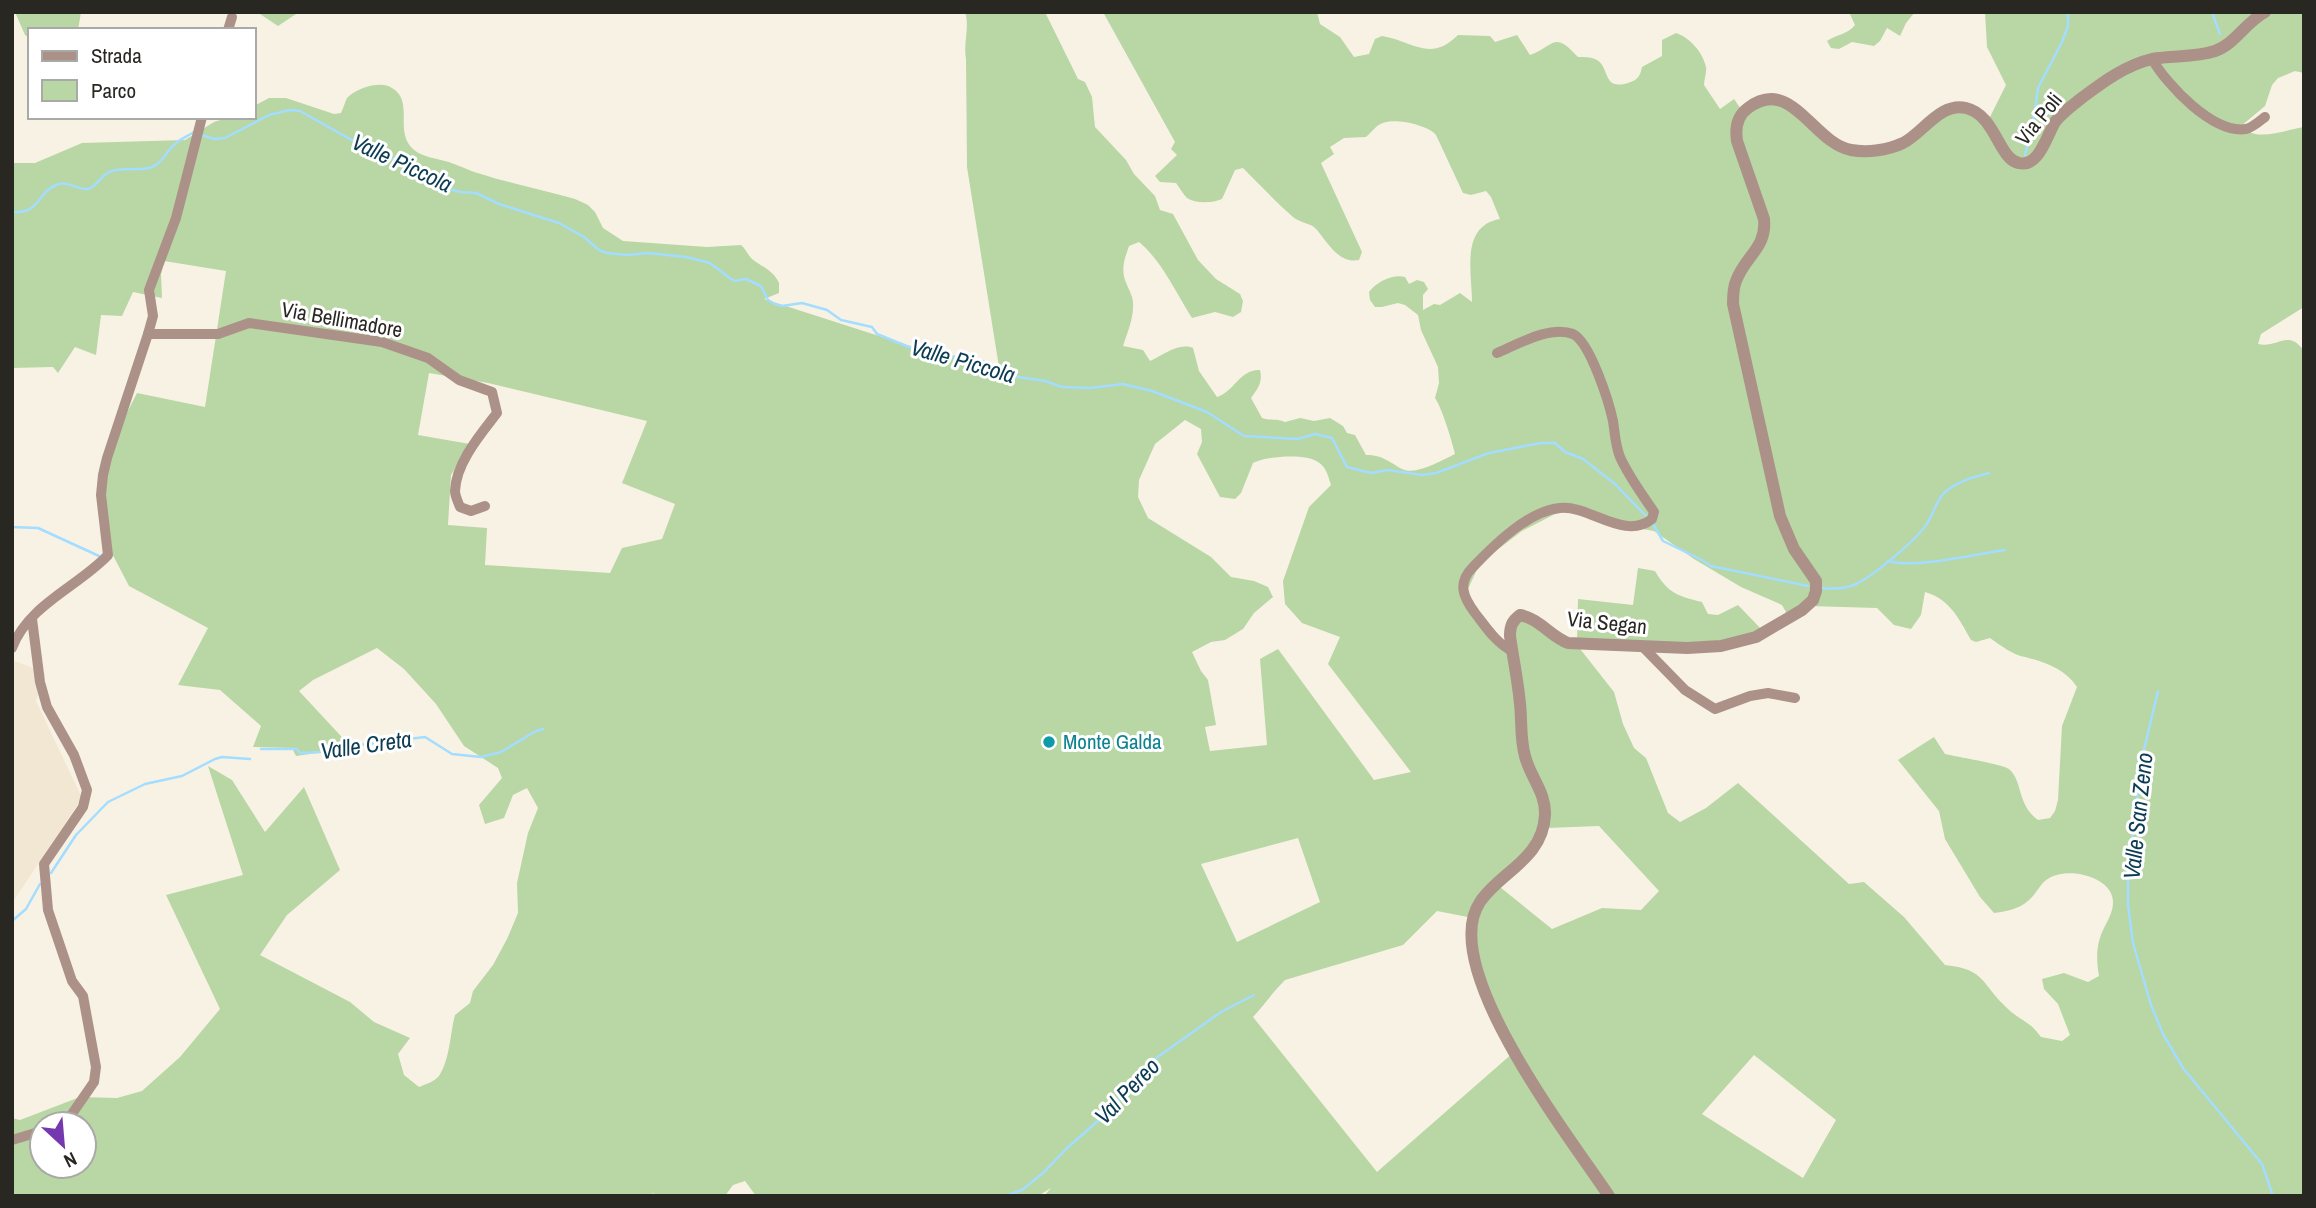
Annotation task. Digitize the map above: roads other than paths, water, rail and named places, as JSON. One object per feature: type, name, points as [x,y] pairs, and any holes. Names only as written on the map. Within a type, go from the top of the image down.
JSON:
[{"type":"street","name":"Via Poli","points":[[1749,107],[1768,100],[1787,102],[1800,110],[1831,142],[1850,149],[1870,151],[1904,143],[1943,111],[1955,107],[1965,108],[1984,119],[2010,158],[2017,163],[2026,164],[2035,158],[2056,122],[2075,103],[2116,74],[2152,59],[2199,56],[2218,50],[2255,17],[2265,12]]},
{"type":"street","points":[[229,28],[232,17]]},
{"type":"street","points":[[2152,59],[2162,76],[2219,125],[2247,129],[2265,117]]},
{"type":"street","name":"Via Segan","points":[[1609,1196],[1506,1041],[1488,1004],[1472,951],[1470,929],[1479,902],[1538,842],[1545,816],[1543,796],[1524,755],[1521,706],[1510,627],[1520,615],[1535,620],[1558,639],[1568,643],[1687,648],[1721,646],[1756,637],[1802,610],[1812,600],[1816,591],[1816,581],[1794,549],[1780,516],[1733,304],[1736,279],[1762,242],[1765,232],[1764,219],[1735,128],[1740,116],[1749,107]]},
{"type":"street","points":[[12,648],[16,637],[32,619],[108,555],[101,495],[103,475],[153,316],[149,290],[176,218],[201,119]]},
{"type":"street","name":"Via Bellimadore","points":[[148,334],[218,334],[250,323],[382,342],[428,358],[459,380],[492,392],[497,414],[483,431],[460,469],[454,493],[460,507],[471,511],[485,506]]},
{"type":"street","points":[[1497,353],[1550,333],[1571,333],[1581,339],[1601,384],[1613,421],[1614,438],[1620,456],[1654,512],[1652,519],[1645,525],[1634,526],[1614,523],[1574,509],[1560,508],[1543,513],[1512,530],[1483,557],[1466,574],[1461,586],[1464,596],[1502,646],[1512,650]]},
{"type":"street","points":[[32,619],[40,682],[47,707],[74,754],[87,790],[83,807],[44,864],[48,910],[72,981],[83,996],[96,1067],[94,1082],[75,1110]]},
{"type":"street","points":[[1643,647],[1685,690],[1715,709],[1768,692],[1795,698]]},
{"type":"waterway","points":[[2025,155],[2038,88],[2062,42],[2068,26],[2068,12]]},
{"type":"waterway","points":[[2212,12],[2220,34]]},
{"type":"waterway","name":"Valle Piccola","points":[[201,135],[214,139],[225,138],[269,115],[290,110],[300,111],[348,138],[403,164],[421,169],[434,176],[446,188],[476,193],[499,204],[559,223],[584,237],[599,250],[627,255],[648,253],[686,257],[710,263],[735,281],[746,279],[761,286],[768,300],[775,304],[782,306],[802,303],[827,310],[841,320],[872,327],[877,334],[919,351],[982,361],[1018,377],[1062,387],[1090,388],[1123,384],[1152,391],[1207,412],[1244,436],[1298,439],[1315,434],[1332,438],[1347,467],[1371,473],[1388,470],[1422,475],[1436,473],[1489,453],[1555,443],[1565,452],[1583,459],[1614,483],[1646,516]]},
{"type":"waterway","name":"Valle Piccola","points":[[12,212],[28,210],[56,185],[65,184],[88,189],[109,172],[152,167],[159,163],[177,142],[194,132]]},
{"type":"waterway","name":"Valle Piccola","points":[[1821,588],[1850,586],[1862,581],[1883,566],[1923,529],[1944,493],[1959,483],[1989,473]]},
{"type":"waterway","name":"Valle Piccola","points":[[1653,524],[1663,541],[1711,566],[1808,586]]},
{"type":"waterway","points":[[12,527],[38,528],[99,556]]},
{"type":"waterway","points":[[1888,561],[1929,562],[2005,550]]},
{"type":"waterway","name":"Valle San Zeno","points":[[2158,691],[2142,758],[2128,873],[2128,905],[2133,943],[2151,1005],[2163,1034],[2183,1068],[2262,1164],[2273,1196]]},
{"type":"waterway","name":"Valle Creta","points":[[261,749],[321,752],[345,743],[359,745],[425,737],[452,754],[481,757],[501,752],[543,729]]},
{"type":"waterway","name":"Valle Creta","points":[[51,873],[76,835],[108,802],[145,784],[182,776],[215,759],[250,759]]},
{"type":"waterway","name":"Valle Creta","points":[[12,921],[26,909],[40,884]]},
{"type":"waterway","name":"Val Pereo","points":[[1005,1196],[1022,1190],[1043,1173],[1107,1113],[1152,1061],[1221,1012],[1254,995]]},
{"type":"place","name":"Monte Galda","points":[[1049,742]]}]
